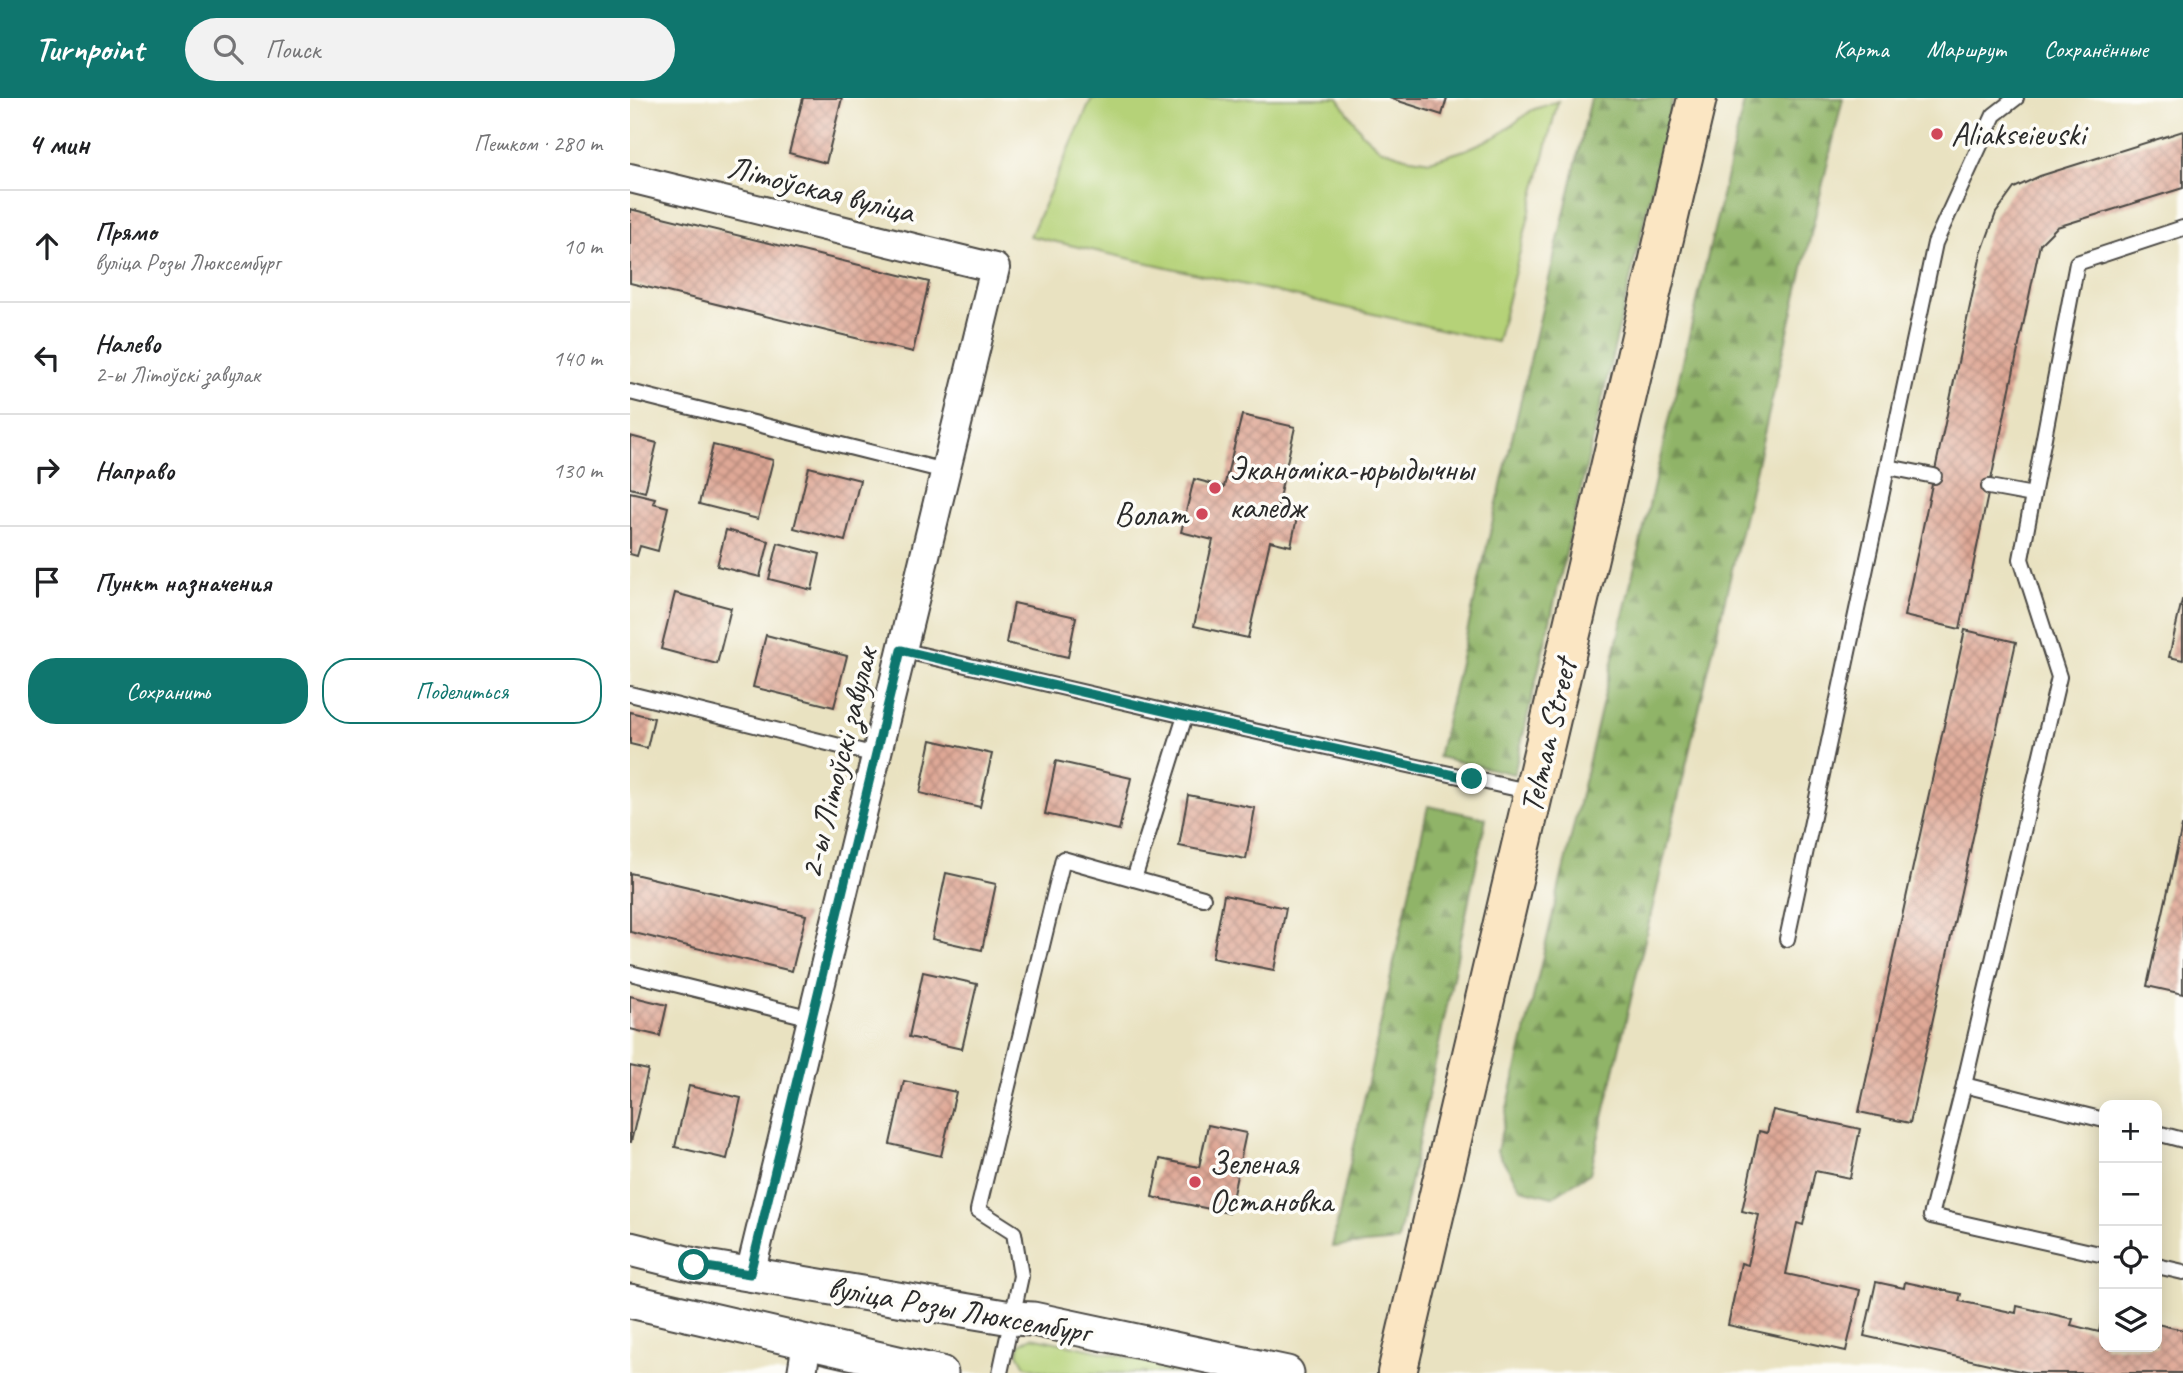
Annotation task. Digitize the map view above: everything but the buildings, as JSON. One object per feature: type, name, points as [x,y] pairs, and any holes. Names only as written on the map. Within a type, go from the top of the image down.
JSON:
[{"type":"main road","name":"Telman Street","points":[[1397,1373],[1697,98]]},
{"type":"street","name":"Літоўская вуліца","points":[[630,178],[995,268]]},
{"type":"street","name":"2-ы Літоўскі завулак","points":[[750,1274],[995,268]]},
{"type":"street","name":"вуліца Розы Люксембург","points":[[630,1250],[694,1265],[1011,1318],[1033,1319],[1287,1373]]},
{"type":"street","name":"вуліца Розы Люксембург","points":[[630,1301],[805,1358],[941,1373]]},
{"type":"lane","points":[[1787,939],[1935,243],[1994,115],[2015,98]]},
{"type":"lane","points":[[2099,1254],[1931,1216],[2059,677],[2021,559],[2077,263],[2183,228]]},
{"type":"lane","points":[[630,392],[945,471]]},
{"type":"lane","points":[[1888,467],[1934,476]]},
{"type":"lane","points":[[1989,487],[2033,495]]},
{"type":"lane","points":[[901,650],[1185,716],[1534,792]]},
{"type":"lane","points":[[630,694],[876,755]]},
{"type":"lane","points":[[1134,879],[1185,716]]},
{"type":"lane","points":[[1000,1373],[1021,1276],[1014,1233],[978,1210],[1063,859],[1203,898]]},
{"type":"lane","points":[[630,972],[812,1017]]},
{"type":"lane","points":[[1964,1085],[2099,1119]]},
{"type":"lane","points":[[2162,1134],[2183,1140]]},
{"type":"lane","points":[[2162,1267],[2183,1272]]},
{"type":"green space","points":[[1092,98],[1338,98],[1363,134],[1379,148],[1405,157],[1430,161],[1499,135],[1532,110],[1558,101],[1497,342],[1030,236]]},
{"type":"green space","points":[[1591,98],[1673,98],[1514,774],[1438,757]]},
{"type":"green space","points":[[1745,98],[1843,98],[1590,1173],[1552,1197],[1521,1189],[1497,1151]]},
{"type":"green space","points":[[1428,806],[1486,818],[1398,1241],[1332,1247]]},
{"type":"green space","points":[[1032,1337],[1200,1373],[1052,1373],[1025,1366],[1018,1353],[1020,1344]]},
{"type":"place","name":"Aliakseieuski","points":[[1937,134]]},
{"type":"place","name":"Эканоміка-юрыдычны каледж","points":[[1215,488]]},
{"type":"place","name":"Волат","points":[[1202,514]]},
{"type":"place","name":"Зеленая Остановка","points":[[1195,1182]]},
{"type":"route","points":[[694,1265],[750,1274],[901,650],[1472,779]]}]
